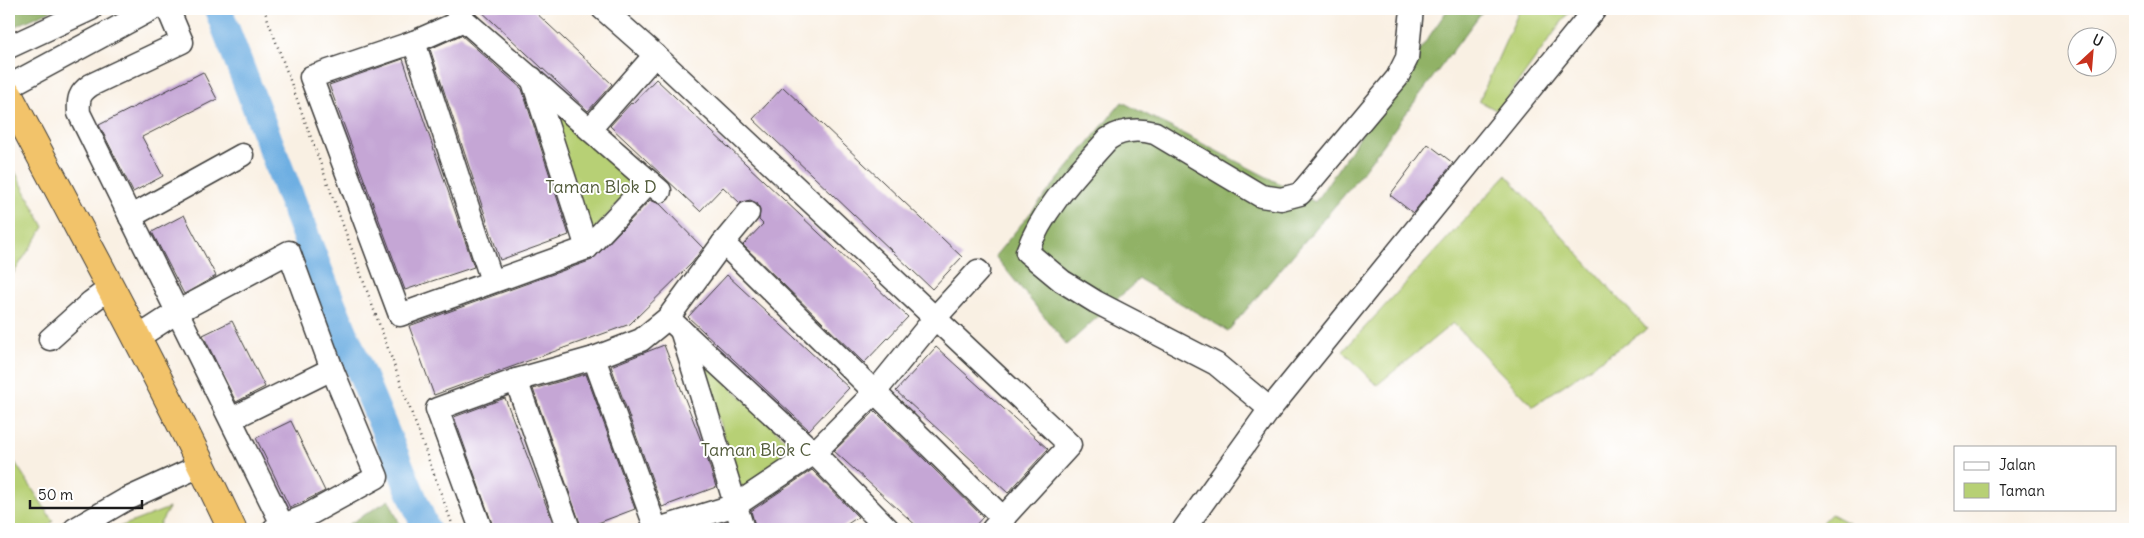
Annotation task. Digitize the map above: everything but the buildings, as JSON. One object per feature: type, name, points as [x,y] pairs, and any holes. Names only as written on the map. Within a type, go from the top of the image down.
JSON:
[{"type":"highway","points":[[9,96],[137,338],[202,465],[232,529]]},
{"type":"street","points":[[9,47],[91,9]]},
{"type":"street","points":[[9,86],[152,9]]},
{"type":"street","points":[[137,338],[177,312],[289,252],[332,369],[377,477],[306,516],[279,527],[231,419],[177,312],[79,113],[78,102],[81,92],[91,85],[182,42],[168,9]]},
{"type":"street","points":[[603,9],[655,55],[1070,445],[998,524],[875,392],[723,243]]},
{"type":"street","points":[[1270,409],[1216,364],[1096,302],[1062,280],[1026,252],[1033,234],[1052,205],[1102,146],[1118,133],[1144,130],[1155,133],[1260,196],[1281,199],[1300,194],[1397,78],[1407,58],[1412,9]]},
{"type":"street","points":[[1184,529],[1270,409],[1595,9]]},
{"type":"street","points":[[460,14],[655,187],[587,248],[400,315],[311,76],[414,42],[460,14]]},
{"type":"street","points":[[414,42],[492,281]]},
{"type":"street","points":[[590,128],[655,55]]},
{"type":"street","points":[[532,78],[587,248]]},
{"type":"street","points":[[130,217],[242,155]]},
{"type":"street","points":[[481,529],[437,409],[516,380],[594,358],[641,340],[674,323],[723,243],[748,213]]},
{"type":"street","points":[[594,358],[657,529],[736,505],[814,453],[875,392],[935,318],[978,271]]},
{"type":"street","points":[[50,339],[91,302],[110,288]]},
{"type":"street","points":[[674,323],[814,453],[876,526]]},
{"type":"street","points":[[674,323],[743,529]]},
{"type":"street","points":[[231,419],[332,369]]},
{"type":"street","points":[[516,380],[569,529]]},
{"type":"street","points":[[75,529],[125,500],[202,465]]},
{"type":"path","points":[[264,9],[454,529]]},
{"type":"green space","points":[[9,9],[54,9],[9,29]]},
{"type":"green space","points":[[1448,9],[1484,9],[1351,187],[1228,331],[1139,279],[1067,345],[995,256],[1122,102],[1315,202]]},
{"type":"green space","points":[[1520,9],[1571,9],[1498,111],[1479,101]]},
{"type":"green space","name":"Taman Blok D","points":[[550,105],[636,184],[589,235]]},
{"type":"green space","points":[[9,160],[44,227],[9,280]]},
{"type":"green space","points":[[1506,175],[1647,329],[1533,406],[1453,323],[1377,385],[1343,351]]},
{"type":"green space","name":"Taman Blok C","points":[[696,353],[799,453],[742,490]]},
{"type":"green space","points":[[9,453],[53,521],[45,529],[9,529]]},
{"type":"green space","points":[[389,500],[402,529],[341,529]]},
{"type":"green space","points":[[169,508],[157,529],[114,529]]},
{"type":"green space","points":[[1831,514],[1859,529],[1816,529]]},
{"type":"waterway","points":[[218,9],[328,294],[426,529]]}]
